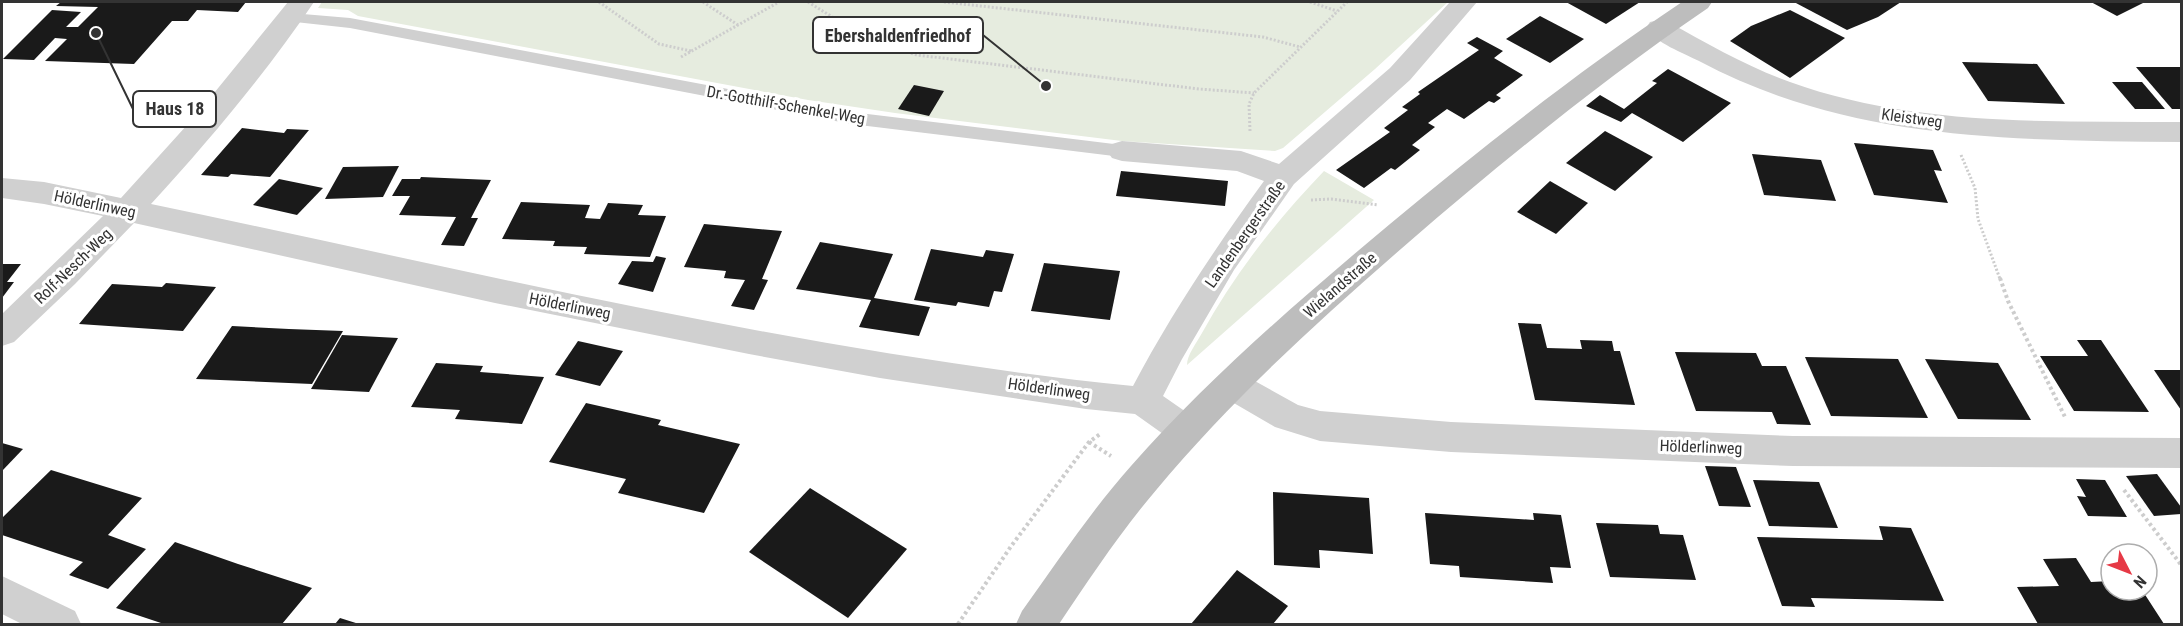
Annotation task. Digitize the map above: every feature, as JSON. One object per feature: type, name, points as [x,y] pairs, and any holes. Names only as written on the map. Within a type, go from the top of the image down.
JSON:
[{"type":"main road","name":"Wielandstraße","points":[[1036,624],[1104,527],[1144,478],[1186,431],[1308,312],[1454,187],[1539,118],[1659,28],[1699,2]]},
{"type":"street","name":"Landenbergerstraße","points":[[1143,401],[1168,352],[1223,262],[1283,177],[1400,74],[1464,2]]},
{"type":"street","name":"Rolf-Nesch-Weg","points":[[2,333],[128,212],[212,116],[296,10]]},
{"type":"street","name":"Kleistweg","points":[[1659,28],[1733,68],[1797,95],[1865,112],[1949,123],[2080,130],[2181,132]]},
{"type":"street","name":"Dr.-Gotthilf-Schenkel-Weg","points":[[1122,151],[1252,164],[1283,177]]},
{"type":"street","name":"Hölderlinweg","points":[[2,188],[44,193],[484,289],[749,341],[880,364],[1086,395],[1143,401]]},
{"type":"street","name":"Hölderlinweg","points":[[1232,385],[1288,417],[1320,426],[1451,437],[1793,451],[2181,453]]},
{"type":"street","points":[[1143,401],[1186,431]]},
{"type":"street","points":[[2,594],[61,624]]},
{"type":"lane","name":"Dr.-Gotthilf-Schenkel-Weg","points":[[296,10],[452,44],[851,118],[1122,151]]},
{"type":"path","points":[[599,2],[659,44],[692,51]]},
{"type":"path","points":[[703,2],[738,25]]},
{"type":"path","points":[[658,81],[669,64],[779,2]]},
{"type":"path","points":[[807,2],[873,42],[917,55],[1199,89],[1254,93]]},
{"type":"path","points":[[944,2],[1263,37],[1299,47]]},
{"type":"path","points":[[1310,2],[1337,11]]},
{"type":"path","points":[[1252,164],[1249,104],[1254,93],[1347,2]]},
{"type":"path","points":[[1949,123],[1975,188],[1978,219],[2008,301],[2071,428],[2094,452],[2181,566]]},
{"type":"path","points":[[1331,199],[1379,206]]},
{"type":"path","points":[[958,624],[1012,545],[1089,442],[1143,401]]},
{"type":"shaded area","points":[[322,2],[1448,2],[1375,69],[1283,148],[1275,151],[1122,141],[808,100],[358,16],[348,10],[318,8]]},
{"type":"shaded area","points":[[1324,171],[1374,200],[1187,365],[1193,349],[1228,289],[1273,228]]},
{"type":"building","points":[[61,2],[246,2],[238,12],[197,10],[188,21],[172,21],[134,64],[45,61],[67,39],[55,38],[34,60],[3,59],[52,10],[81,12],[66,27],[78,27],[98,7],[56,6]]},
{"type":"building","points":[[1566,2],[1640,2],[1606,24]]},
{"type":"building","points":[[1794,2],[1901,2],[1878,17],[1847,30]]},
{"type":"building","points":[[2091,2],[2145,2],[2117,16]]},
{"type":"building","points":[[1790,10],[1845,38],[1790,78],[1730,41],[1751,26]]},
{"type":"building","points":[[1540,16],[1584,39],[1550,63],[1506,39]]},
{"type":"building","points":[[1477,37],[1503,51],[1494,58],[1523,75],[1496,95],[1501,98],[1494,103],[1489,101],[1464,119],[1447,109],[1428,123],[1435,127],[1412,145],[1420,150],[1395,170],[1391,168],[1364,188],[1336,170],[1390,132],[1384,128],[1408,110],[1402,107],[1420,94],[1418,92],[1479,50],[1467,43]]},
{"type":"building","points":[[1962,62],[2037,64],[2065,104],[1988,101]]},
{"type":"building","points":[[2136,67],[2181,67],[2181,109],[2172,109]]},
{"type":"building","points":[[1668,69],[1731,103],[1683,142],[1632,113],[1621,122],[1586,106],[1600,95],[1624,109],[1657,83],[1652,81]]},
{"type":"building","points":[[2112,82],[2142,82],[2165,109],[2135,109]]},
{"type":"building","points":[[914,85],[944,91],[929,116],[898,109]]},
{"type":"building","points":[[242,128],[284,133],[287,129],[309,130],[270,177],[231,174],[228,177],[201,175]]},
{"type":"building","points":[[1605,131],[1653,157],[1615,191],[1566,163]]},
{"type":"building","points":[[1854,143],[1933,150],[1942,171],[1934,170],[1948,203],[1874,195]]},
{"type":"building","points":[[1752,154],[1821,160],[1836,201],[1764,195]]},
{"type":"building","points":[[399,166],[383,197],[325,199],[343,167]]},
{"type":"building","points":[[1121,171],[1228,181],[1225,206],[1116,196]]},
{"type":"building","points":[[421,177],[491,180],[471,218],[478,218],[464,246],[441,245],[456,217],[399,215],[410,196],[392,196],[402,179],[420,179]]},
{"type":"building","points":[[279,179],[323,188],[297,215],[253,205]]},
{"type":"building","points":[[1550,181],[1588,203],[1556,234],[1517,212]]},
{"type":"building","points":[[521,202],[590,205],[585,218],[600,219],[608,203],[643,205],[638,215],[666,216],[650,257],[584,254],[587,247],[553,246],[555,241],[502,239]]},
{"type":"building","points":[[704,224],[782,231],[762,279],[768,280],[754,310],[731,306],[745,280],[724,278],[726,271],[684,267]]},
{"type":"building","points":[[820,242],[893,254],[874,298],[930,307],[919,336],[859,327],[871,300],[796,289]]},
{"type":"building","points":[[931,249],[983,257],[986,250],[1014,254],[1002,292],[994,291],[989,307],[958,302],[956,306],[914,300]]},
{"type":"building","points":[[656,256],[666,258],[653,292],[618,284],[632,261],[653,262]]},
{"type":"building","points":[[1044,263],[1120,271],[1110,320],[1031,311]]},
{"type":"building","points":[[2,264],[21,264],[7,282],[14,282],[2,298]]},
{"type":"building","points":[[166,283],[216,287],[183,331],[79,324],[112,284],[162,287]]},
{"type":"building","points":[[1518,323],[1541,324],[1547,348],[1582,349],[1580,340],[1612,341],[1614,351],[1620,351],[1635,405],[1535,400]]},
{"type":"building","points":[[232,326],[343,331],[312,384],[196,379]]},
{"type":"building","points":[[342,335],[398,338],[369,392],[311,389]]},
{"type":"building","points":[[2077,340],[2101,340],[2149,412],[2074,411],[2040,356],[2088,356]]},
{"type":"building","points":[[578,341],[623,351],[600,386],[555,375]]},
{"type":"building","points":[[1675,352],[1756,353],[1762,366],[1786,366],[1811,425],[1777,424],[1772,412],[1696,411]]},
{"type":"building","points":[[1805,357],[1898,359],[1928,418],[1831,416]]},
{"type":"building","points":[[1925,359],[1998,363],[2031,420],[1958,419]]},
{"type":"building","points":[[436,363],[483,366],[480,372],[544,377],[522,424],[455,419],[460,410],[411,407]]},
{"type":"building","points":[[2154,370],[2181,370],[2181,410],[2170,394]]},
{"type":"building","points":[[586,403],[661,420],[658,425],[740,444],[704,513],[618,493],[626,479],[549,462]]},
{"type":"building","points":[[2,443],[23,449],[2,471]]},
{"type":"building","points":[[1705,466],[1736,467],[1751,507],[1719,506]]},
{"type":"building","points":[[51,470],[142,498],[108,535],[146,549],[108,589],[69,575],[83,562],[2,535],[2,518]]},
{"type":"building","points":[[2157,474],[2181,507],[2181,514],[2154,516],[2126,476]]},
{"type":"building","points":[[2076,479],[2105,480],[2127,517],[2088,516],[2077,496],[2086,497]]},
{"type":"building","points":[[1753,480],[1819,482],[1838,528],[1769,526]]},
{"type":"building","points":[[810,488],[907,549],[848,618],[749,552]]},
{"type":"building","points":[[1273,492],[1369,498],[1373,554],[1319,550],[1320,568],[1274,565]]},
{"type":"building","points":[[1425,513],[1534,520],[1533,513],[1561,515],[1571,568],[1550,567],[1553,583],[1460,577],[1459,566],[1430,564]]},
{"type":"building","points":[[1596,523],[1658,525],[1660,534],[1683,535],[1696,580],[1610,577]]},
{"type":"building","points":[[1879,526],[1911,528],[1944,601],[1811,598],[1815,607],[1782,606],[1757,537],[1883,540]]},
{"type":"building","points":[[175,542],[312,588],[282,624],[164,624],[116,608]]},
{"type":"building","points":[[2076,558],[2091,582],[2099,582],[2099,602],[2150,602],[2164,624],[2038,624],[2017,587],[2059,586],[2043,559]]},
{"type":"building","points":[[1237,570],[1288,606],[1273,624],[1191,624]]},
{"type":"building","points":[[340,618],[359,624],[335,624]]},
{"type":"place","name":"Haus 18","points":[[96,33]]},
{"type":"place","name":"Ebershaldenfriedhof","points":[[1046,86]]}]
